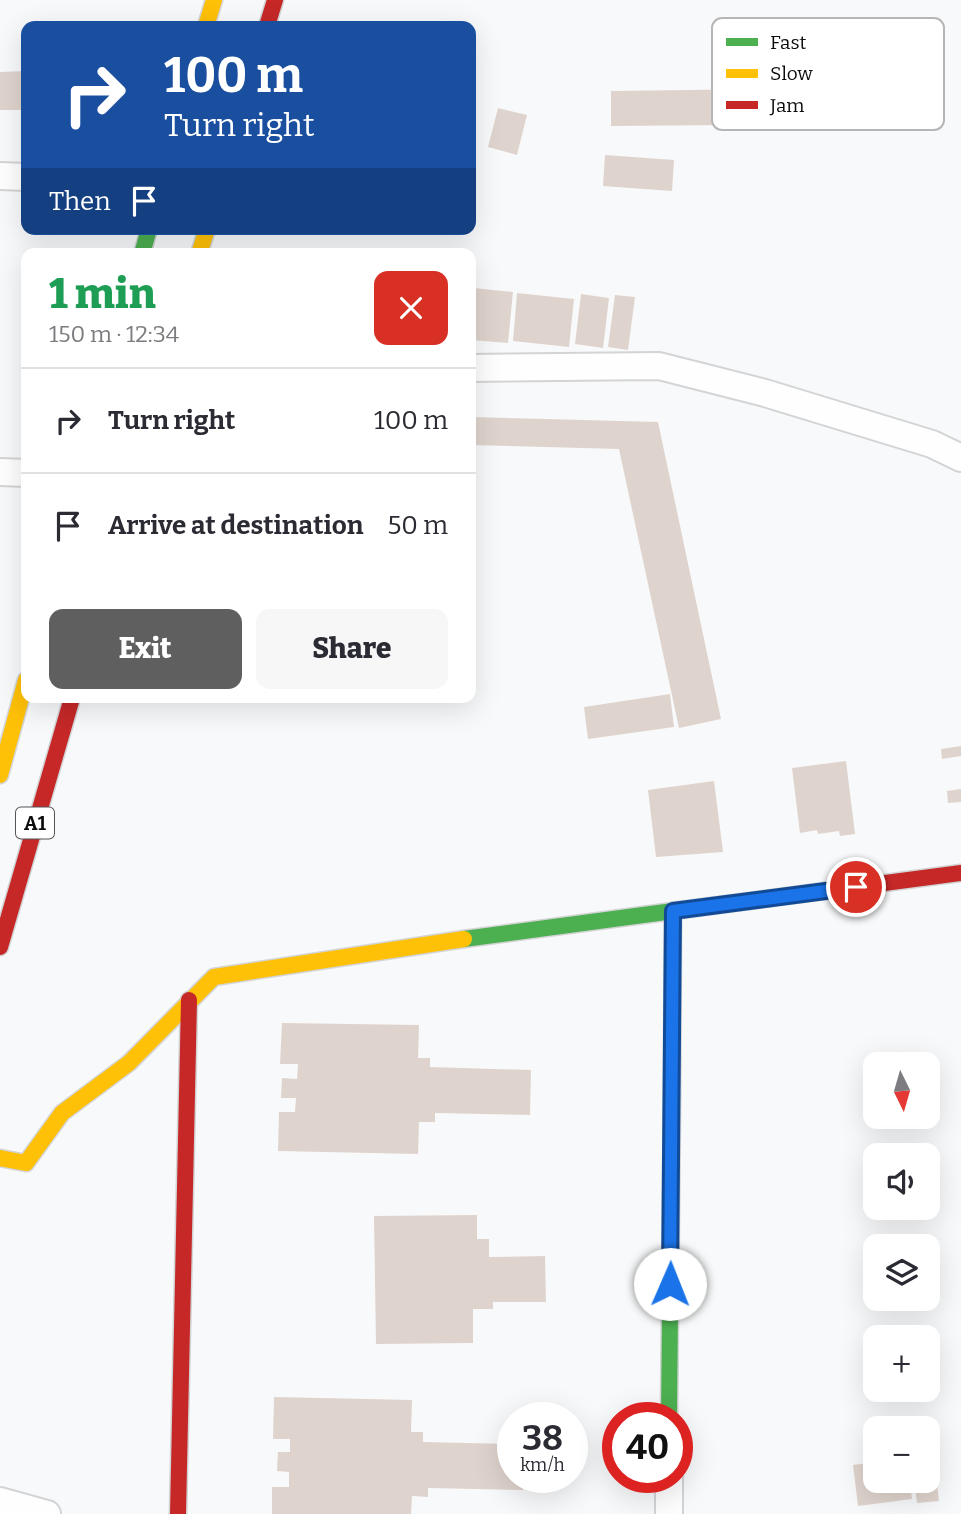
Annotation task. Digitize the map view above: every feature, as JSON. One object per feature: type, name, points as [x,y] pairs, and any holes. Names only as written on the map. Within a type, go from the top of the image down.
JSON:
[{"type":"main road","points":[[208,21],[214,0]]},
{"type":"main road","points":[[269,21],[275,0]]},
{"type":"main road","points":[[0,775],[21,698]]},
{"type":"main road","name":"A1","points":[[0,947],[71,703]]},
{"type":"main road","points":[[0,1158],[26,1163],[62,1113],[130,1063],[214,977],[365,953],[961,873]]},
{"type":"main road","points":[[669,1402],[673,911]]},
{"type":"main road","points":[[178,1514],[189,1000]]},
{"type":"street","points":[[0,176],[21,177]]},
{"type":"street","points":[[476,368],[659,366],[778,397],[932,444],[961,458]]},
{"type":"street","points":[[0,472],[21,473]]},
{"type":"street","points":[[669,1493],[669,1514]]},
{"type":"street","points":[[0,1502],[47,1514]]},
{"type":"building","points":[[21,71],[21,110],[0,110],[0,72]]},
{"type":"building","points":[[712,90],[712,125],[611,126],[611,91]]},
{"type":"building","points":[[498,108],[527,115],[517,155],[488,147]]},
{"type":"building","points":[[605,155],[674,160],[672,191],[603,186]]},
{"type":"building","points":[[476,288],[513,292],[508,343],[476,340]]},
{"type":"building","points":[[517,293],[574,299],[569,347],[513,341]]},
{"type":"building","points":[[581,294],[609,298],[603,348],[575,344]]},
{"type":"building","points":[[615,295],[635,297],[628,350],[608,347]]},
{"type":"building","points":[[476,417],[658,422],[721,719],[679,728],[619,449],[476,445]]},
{"type":"building","points":[[670,694],[674,727],[588,739],[584,707]]},
{"type":"building","points":[[961,746],[961,756],[942,759],[941,749]]},
{"type":"building","points":[[846,761],[855,834],[840,836],[839,831],[818,834],[817,830],[800,833],[792,768]]},
{"type":"building","points":[[714,781],[723,852],[656,857],[648,790]]},
{"type":"building","points":[[961,789],[961,802],[948,803],[947,791]]},
{"type":"building","points":[[282,1023],[419,1025],[418,1058],[430,1058],[430,1067],[531,1070],[530,1115],[435,1113],[435,1122],[419,1122],[418,1154],[278,1151],[279,1112],[295,1112],[296,1098],[281,1098],[282,1078],[297,1079],[298,1064],[280,1064]]},
{"type":"building","points":[[477,1215],[477,1239],[489,1239],[489,1257],[545,1256],[546,1302],[493,1302],[493,1309],[473,1309],[473,1343],[376,1344],[374,1216]]},
{"type":"building","points":[[274,1397],[412,1400],[411,1432],[423,1432],[423,1442],[497,1444],[497,1489],[428,1488],[428,1497],[412,1496],[411,1514],[272,1514],[272,1487],[289,1487],[289,1472],[277,1471],[278,1452],[290,1452],[290,1439],[273,1439]]},
{"type":"building","points":[[863,1464],[863,1493],[911,1493],[912,1499],[858,1506],[853,1465]]},
{"type":"building","points":[[916,1493],[938,1493],[939,1501],[917,1503]]},
{"type":"traffic: fast","points":[[144,248],[147,235]]},
{"type":"traffic: fast","points":[[464,939],[673,911]]},
{"type":"traffic: fast","points":[[669,1402],[672,1094]]},
{"type":"traffic: slow","points":[[208,21],[214,0]]},
{"type":"traffic: slow","points":[[201,248],[205,235]]},
{"type":"traffic: slow","points":[[0,775],[21,698]]},
{"type":"traffic: slow","points":[[0,1158],[26,1163],[62,1113],[129,1063],[214,977],[464,939]]},
{"type":"traffic: jam","points":[[269,21],[275,0]]},
{"type":"traffic: jam","points":[[0,947],[71,703]]},
{"type":"traffic: jam","points":[[672,1094],[673,911],[961,873]]},
{"type":"traffic: jam","points":[[178,1514],[189,1000]]},
{"type":"route","points":[[670,1284],[673,911],[856,887]]}]
